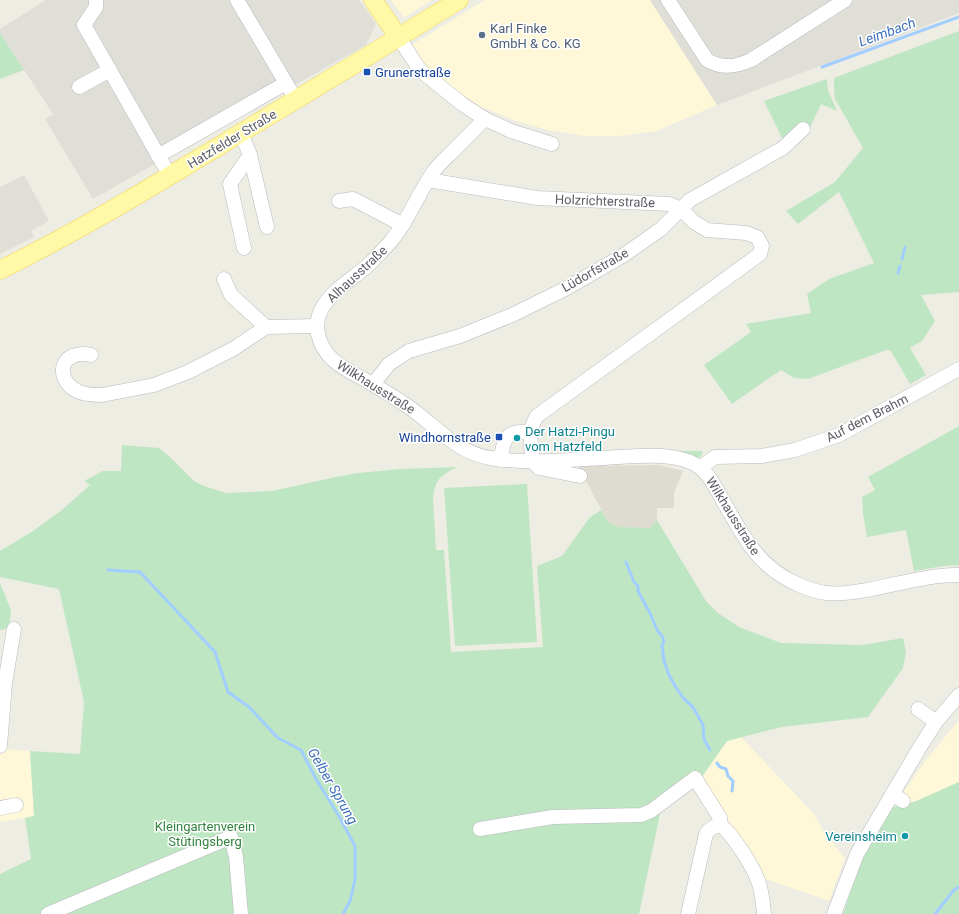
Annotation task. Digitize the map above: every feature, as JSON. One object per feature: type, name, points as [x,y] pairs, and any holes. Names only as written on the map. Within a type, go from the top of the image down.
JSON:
[{"type":"main road","points":[[373,0],[399,38]]},
{"type":"main road","name":"Hatzfelder Straße","points":[[0,270],[42,250],[170,176],[399,38],[459,0]]},
{"type":"street","points":[[96,0],[96,7],[84,25],[170,176]]},
{"type":"street","points":[[236,0],[296,100]]},
{"type":"street","points":[[668,0],[707,60],[715,64],[726,66],[740,65],[751,60],[845,0]]},
{"type":"street","points":[[399,38],[420,70],[443,90],[485,119],[511,131],[552,144]]},
{"type":"street","points":[[79,87],[110,70]]},
{"type":"street","points":[[158,156],[286,83]]},
{"type":"street","name":"Alhausstraße","points":[[317,326],[319,315],[325,303],[339,288],[365,268],[380,253],[404,225],[436,167],[485,119]]},
{"type":"street","name":"Lüdorfstraße","points":[[373,384],[389,364],[409,351],[460,336],[512,315],[624,255],[661,229],[690,200],[783,148],[803,129]]},
{"type":"street","points":[[241,133],[250,155],[267,227]]},
{"type":"street","points":[[244,248],[230,184],[250,155]]},
{"type":"street","name":"Holzrichterstraße","points":[[428,180],[538,198],[669,204],[680,209],[694,222],[707,230],[746,233],[757,237],[762,246],[760,254],[537,416],[532,424],[530,432]]},
{"type":"street","points":[[339,201],[353,199],[404,225]]},
{"type":"street","points":[[224,279],[231,295],[266,327]]},
{"type":"street","points":[[90,355],[82,353],[69,357],[63,366],[65,381],[78,392],[102,395],[154,385],[188,372],[233,349],[266,327],[317,326]]},
{"type":"street","name":"Wilkhausstraße","points":[[317,326],[319,337],[328,355],[338,365],[412,408],[451,441],[466,451],[487,458],[533,461],[668,456],[685,460],[701,467],[709,477],[745,538],[760,559],[781,577],[807,588],[826,593],[845,594],[927,578],[959,575]]},
{"type":"street","name":"Auf dem Brahm","points":[[701,467],[715,457],[761,456],[794,450],[839,435],[959,369]]},
{"type":"street","points":[[501,460],[502,445],[507,437],[518,431],[530,432],[533,461],[539,468],[580,476]]},
{"type":"street","points":[[0,746],[5,683],[14,629]]},
{"type":"street","points":[[834,914],[857,854],[897,797],[936,722],[959,695]]},
{"type":"street","points":[[918,709],[936,722]]},
{"type":"street","points":[[480,829],[553,817],[641,815],[651,811],[695,778],[720,818],[721,826],[740,849],[757,877],[761,891],[764,914]]},
{"type":"street","points":[[0,808],[16,806]]},
{"type":"street","points":[[688,914],[706,834],[714,827],[721,826]]},
{"type":"street","points":[[48,914],[231,837],[236,857],[241,914]]},
{"type":"shaded area","points":[[46,0],[359,0],[376,24],[366,45],[93,199],[45,119],[53,114],[0,33],[0,29]]},
{"type":"shaded area","points":[[391,0],[432,0],[404,18]]},
{"type":"shaded area","points":[[485,0],[650,0],[717,105],[656,131],[621,136],[584,136],[548,130],[513,120],[480,106],[441,81],[420,60],[413,50],[413,44]]},
{"type":"shaded area","points":[[650,0],[959,0],[959,13],[717,105]]},
{"type":"shaded area","points":[[24,175],[49,221],[31,231],[34,237],[0,254],[0,187]]},
{"type":"shaded area","points":[[659,465],[683,471],[674,493],[674,508],[657,508],[657,520],[650,528],[619,527],[608,522],[578,466]]},
{"type":"shaded area","points":[[959,720],[959,782],[914,802],[905,804],[909,798],[904,791],[926,760]]},
{"type":"shaded area","points":[[741,737],[814,814],[825,834],[845,858],[829,901],[763,878],[699,781],[727,741]]},
{"type":"shaded area","points":[[3,749],[30,751],[34,816],[0,822],[0,755]]},
{"type":"green space","points":[[959,31],[959,292],[921,295],[935,321],[922,341],[910,348],[926,375],[910,384],[891,351],[886,350],[808,379],[794,378],[781,370],[732,404],[704,365],[751,332],[746,324],[811,313],[807,294],[829,279],[874,263],[839,192],[798,224],[786,211],[835,182],[863,148],[835,99],[834,78]]},
{"type":"green space","points":[[0,33],[24,70],[0,79]]},
{"type":"green space","points":[[827,79],[828,90],[837,111],[821,104],[808,132],[784,142],[764,101]]},
{"type":"green space","points":[[959,426],[959,565],[914,571],[906,530],[867,537],[862,497],[875,490],[868,477]]},
{"type":"green space","name":"Kleingartenverein Stütingsberg","points":[[122,445],[159,448],[194,481],[226,493],[272,491],[358,473],[401,469],[458,467],[440,478],[433,498],[436,550],[444,550],[451,652],[543,647],[537,566],[562,556],[590,517],[601,510],[608,522],[619,527],[650,528],[657,520],[706,601],[718,613],[739,627],[781,643],[863,645],[903,638],[906,652],[903,668],[868,717],[782,727],[727,741],[697,786],[661,809],[639,914],[0,914],[0,874],[31,859],[25,818],[34,816],[30,751],[80,754],[84,702],[59,589],[0,577],[0,551],[33,531],[62,510],[90,485],[84,481],[103,471],[121,471]]},
{"type":"green space","points":[[674,451],[702,451],[703,453],[700,457],[696,458]]},
{"type":"green space","points":[[527,484],[537,642],[455,646],[444,488]]},
{"type":"green space","points":[[0,583],[11,610],[9,628],[0,630]]},
{"type":"green space","points":[[959,782],[959,914],[843,914],[859,867],[871,841],[890,808],[914,802]]},
{"type":"waterway","name":"Leimbach","points":[[822,67],[959,17]]},
{"type":"waterway","points":[[902,259],[905,247]]},
{"type":"waterway","points":[[898,273],[900,266]]},
{"type":"waterway","points":[[626,562],[634,582],[638,586],[638,591],[657,630],[662,636],[664,642],[662,645],[664,661],[669,675],[684,699],[694,709],[703,725],[704,739],[710,750]]},
{"type":"waterway","name":"Gelber Sprung","points":[[108,570],[140,572],[215,652],[228,692],[249,707],[278,738],[301,750],[355,846],[355,880],[350,901],[343,914]]},
{"type":"waterway","points":[[717,763],[720,767],[726,769],[728,776],[733,781],[732,791]]},
{"type":"waterway","name":"Leimbach","points":[[935,914],[954,890],[959,887]]},
{"type":"place","name":"Karl Finke GmbH & Co. KG","points":[[482,35]]},
{"type":"place","name":"Grunerstraße","points":[[367,72]]},
{"type":"place","name":"Windhornstraße","points":[[499,437]]},
{"type":"place","name":"Der Hatzi-Pingu vom Hatzfeld","points":[[517,438]]},
{"type":"place","name":"Vereinsheim","points":[[905,836]]}]
